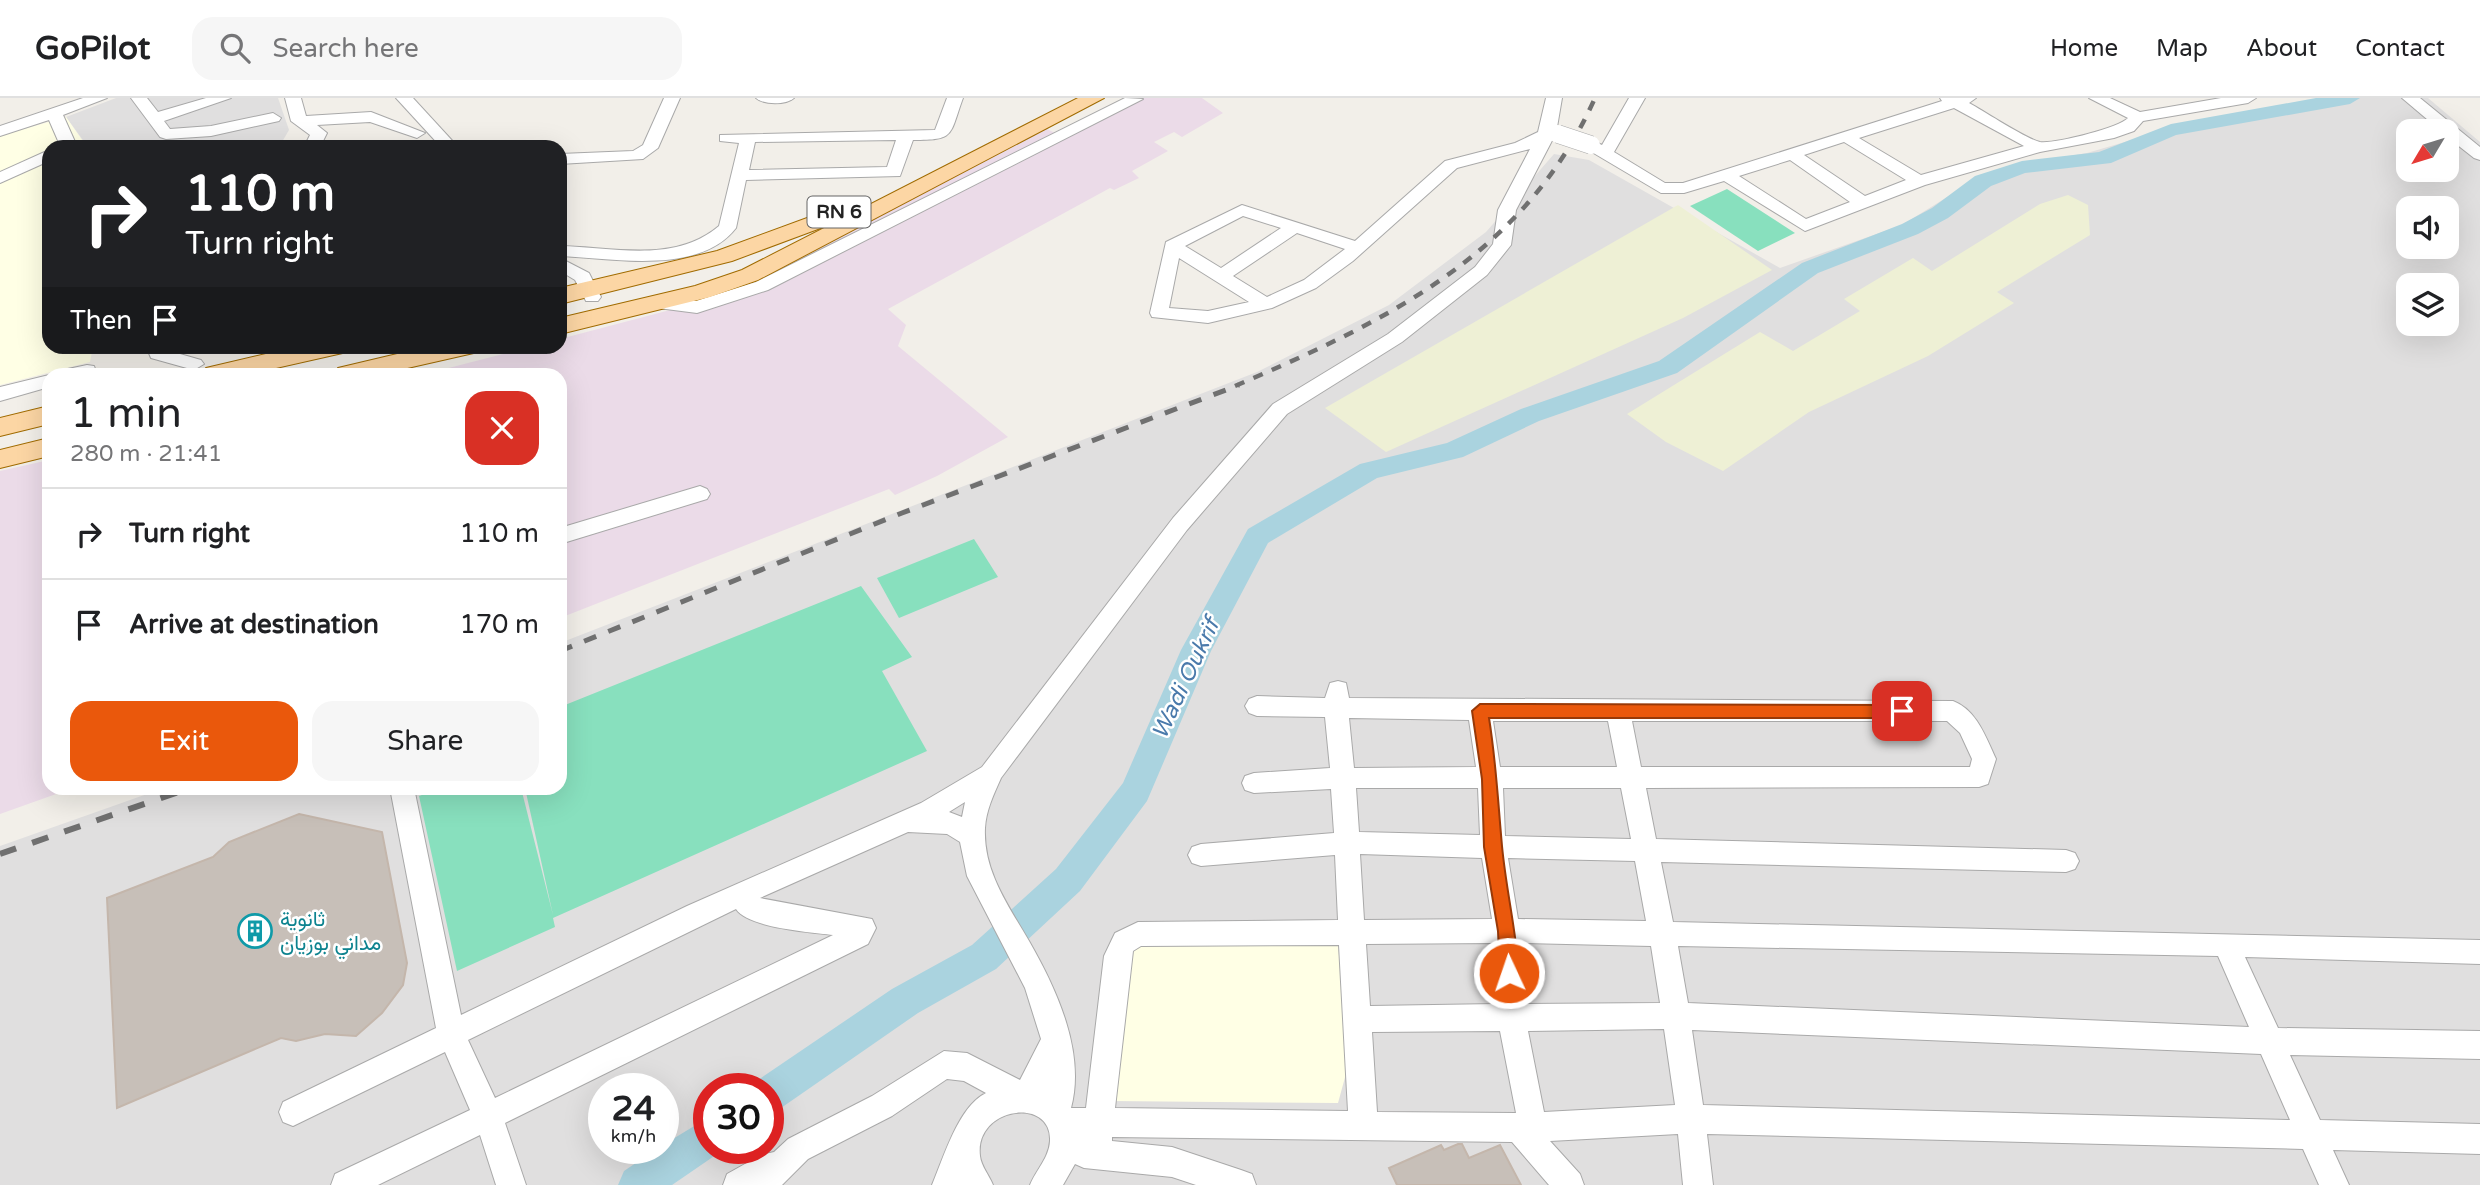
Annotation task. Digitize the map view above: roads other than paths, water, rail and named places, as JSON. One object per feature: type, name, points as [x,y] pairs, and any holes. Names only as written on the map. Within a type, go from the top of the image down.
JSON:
[{"type":"main road","name":"RN 6","points":[[571,286],[608,278],[646,276],[783,249],[931,191],[1081,100]]},
{"type":"main road","name":"RN 6","points":[[571,286],[716,263],[891,189],[1081,100]]},
{"type":"main road","points":[[567,324],[683,296],[750,275],[856,219]]},
{"type":"main road","points":[[683,296],[716,263]]},
{"type":"main road","points":[[217,368],[294,354]]},
{"type":"main road","points":[[370,368],[431,354]]},
{"type":"main road","points":[[331,368],[397,361]]},
{"type":"main road","points":[[2,436],[42,418]]},
{"type":"main road","points":[[2,436],[42,428]]},
{"type":"main road","points":[[2,436],[42,445]]},
{"type":"street","points":[[0,131],[99,98]]},
{"type":"street","points":[[139,98],[166,134],[211,131],[273,118]]},
{"type":"street","points":[[156,118],[223,98]]},
{"type":"street","points":[[293,98],[299,121],[319,133],[316,140]]},
{"type":"street","points":[[405,98],[416,133]]},
{"type":"street","points":[[567,159],[637,156],[650,148],[659,134],[672,98]]},
{"type":"street","points":[[764,98],[786,98]]},
{"type":"street","points":[[726,138],[941,135],[955,98]]},
{"type":"street","points":[[1045,1185],[1060,1165],[1064,1153],[1058,1118],[1062,1075],[1042,995],[1023,956],[981,884],[973,836],[973,814],[977,796],[992,771],[1180,524],[1280,409],[1395,338],[1481,271],[1502,245],[1507,210],[1552,133],[1554,98]]},
{"type":"street","points":[[1598,150],[1637,98]]},
{"type":"street","points":[[2097,98],[2138,117],[2248,98]]},
{"type":"street","points":[[2410,98],[2480,155]]},
{"type":"street","points":[[658,302],[696,307],[750,291],[831,254],[931,191],[1135,99]]},
{"type":"street","points":[[1172,246],[1159,313],[1208,317],[1266,304],[1310,284],[1357,247],[1451,164],[1521,147],[1552,133],[1598,150],[1661,188],[1684,188],[1957,99],[2038,147]]},
{"type":"street","points":[[54,113],[66,140]]},
{"type":"street","points":[[299,121],[371,117],[433,140]]},
{"type":"street","points":[[1726,174],[1805,226],[1919,181],[2038,147],[2108,135],[2128,128],[2138,117]]},
{"type":"street","points":[[737,175],[894,172],[906,136]]},
{"type":"street","points":[[567,252],[612,257],[649,254],[693,247],[720,237],[727,228],[737,175],[748,137]]},
{"type":"street","points":[[1847,137],[1919,181]]},
{"type":"street","points":[[1792,154],[1863,203]]},
{"type":"street","points":[[0,178],[42,158]]},
{"type":"street","points":[[1172,246],[1242,210],[1357,247]]},
{"type":"street","points":[[1220,276],[1296,226]]},
{"type":"street","points":[[1172,246],[1266,304]]},
{"type":"street","points":[[158,354],[193,368]]},
{"type":"street","points":[[0,394],[42,383]]},
{"type":"street","points":[[567,534],[700,494]]},
{"type":"street","points":[[1254,783],[1343,778],[1979,777],[1984,759],[1969,727],[1953,711],[1480,711],[1337,698],[1257,706]]},
{"type":"street","points":[[1337,698],[1363,1126]]},
{"type":"street","points":[[1480,711],[1490,779],[1493,847],[1507,931],[1511,1015],[1526,1128],[1563,1182]]},
{"type":"street","points":[[1618,711],[1661,933],[1692,1119],[1698,1185]]},
{"type":"street","points":[[293,1112],[742,894],[960,794],[992,771]]},
{"type":"street","points":[[403,795],[452,1034],[489,1118],[511,1185]]},
{"type":"street","points":[[898,824],[950,823],[973,836]]},
{"type":"street","points":[[1201,855],[1347,843],[2066,861]]},
{"type":"street","points":[[346,1185],[833,949],[859,934],[863,928],[759,911],[748,905],[742,894]]},
{"type":"street","points":[[1096,1153],[1117,956],[1130,937],[1145,933],[1661,933],[2226,944],[2480,952]]},
{"type":"street","points":[[2226,944],[2267,1041],[2334,1185]]},
{"type":"street","points":[[1355,1019],[1511,1015],[1583,1018],[1675,1016],[2267,1041],[2480,1045]]},
{"type":"street","points":[[947,1185],[969,1136],[989,1106],[1023,1096],[1041,1074],[1055,1040]]},
{"type":"street","points":[[738,1185],[798,1149],[882,1106],[937,1068],[952,1063],[967,1067],[1023,1096],[1047,1105],[1058,1118],[1100,1123],[1526,1128],[1692,1119],[2480,1139]]},
{"type":"street","points":[[967,1067],[974,1093],[969,1136],[970,1176],[978,1185]]},
{"type":"street","points":[[761,1185],[798,1149]]},
{"type":"street","points":[[1064,1153],[1096,1153],[1172,1162],[1241,1185]]},
{"type":"waterway","name":"Wadi Oukrif","points":[[784,1084],[905,1001],[984,957],[1068,880],[1136,791],[1196,650],[1258,536],[1369,471],[1454,450],[1530,415],[1668,367],[1810,268],[1910,229],[1940,213],[1983,181],[2022,167],[2103,158],[2171,130],[2350,98]]},
{"type":"waterway","name":"Wadi Oukrif","points":[[638,1185],[693,1147]]},
{"type":"railway","points":[[1235,386],[1345,336],[1397,308],[1445,277],[1490,241],[1530,201],[1565,153],[1595,98]]},
{"type":"railway","points":[[567,648],[902,513],[1239,385]]},
{"type":"railway","points":[[0,854],[170,795]]},
{"type":"place","name":"ثانوية مداني بوزيان","points":[[255,931]]}]
